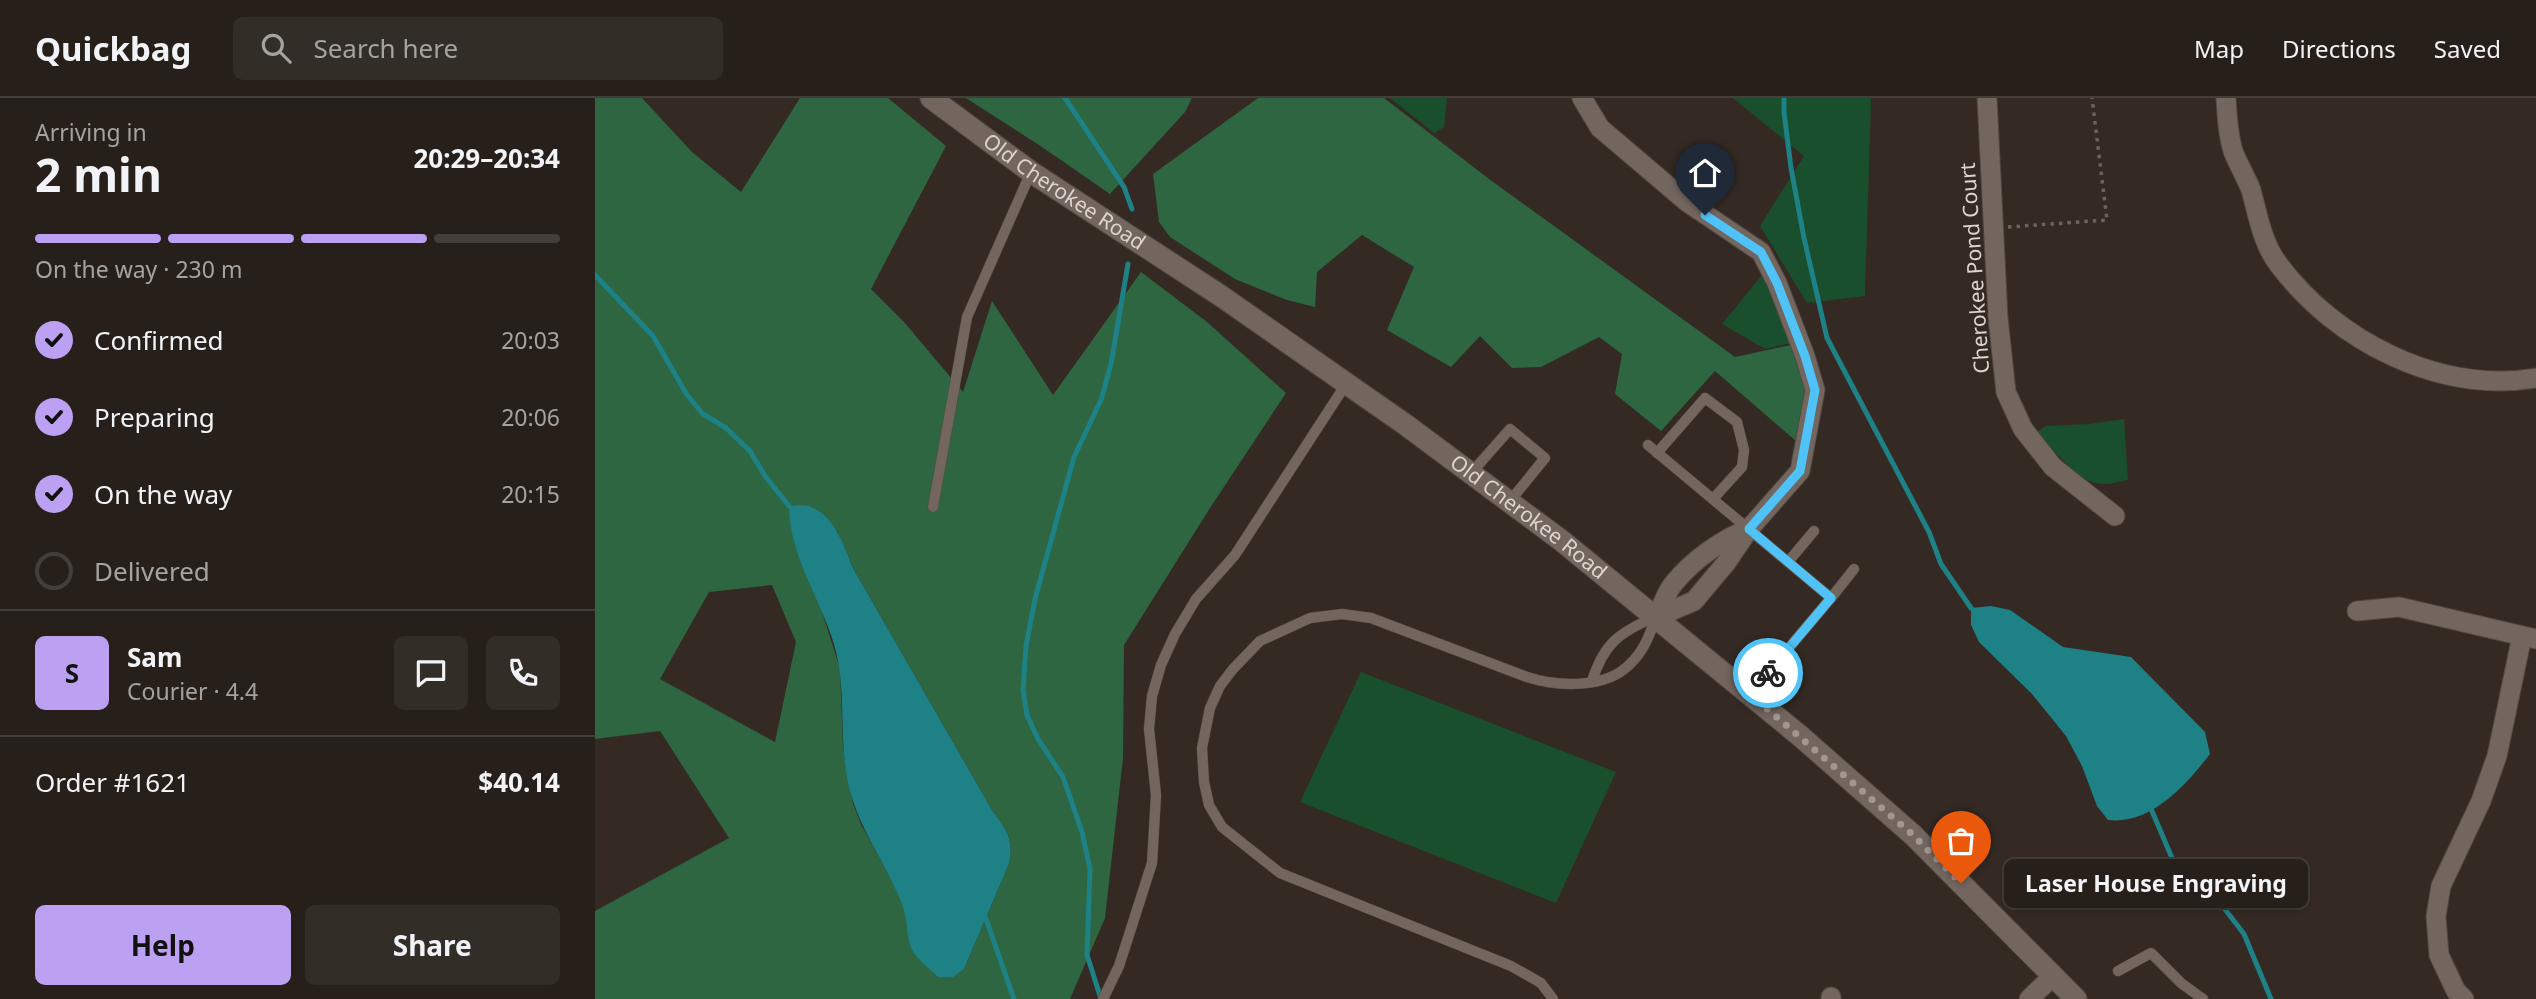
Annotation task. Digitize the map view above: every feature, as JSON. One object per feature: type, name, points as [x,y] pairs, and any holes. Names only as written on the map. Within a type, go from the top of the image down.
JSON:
[{"type":"street","name":"Old Cherokee Road","points":[[930,98],[1031,172],[1221,296],[1347,383],[1510,501],[1750,694],[1913,835],[2076,999]]},
{"type":"street","points":[[1583,98],[1600,128],[1686,202],[1761,252],[1777,283],[1815,390],[1800,471],[1749,529],[1726,563],[1694,601],[1657,617]]},
{"type":"street","name":"Cherokee Pond Court","points":[[1987,98],[1998,318],[2006,392],[2015,415],[2053,467],[2115,516]]},
{"type":"street","points":[[2226,98],[2233,150],[2250,187],[2265,242],[2278,264],[2324,314],[2395,358],[2429,370],[2496,381],[2536,377]]},
{"type":"street","points":[[1657,617],[1672,584],[1686,570],[1729,536],[1749,529]]},
{"type":"street","points":[[2357,611],[2399,607],[2529,638],[2497,756],[2481,801],[2441,886],[2436,916],[2439,955],[2456,990],[2465,999]]},
{"type":"street","points":[[2029,999],[2053,976]]},
{"type":"lane","points":[[933,507],[967,317],[1031,172]]},
{"type":"lane","points":[[1103,999],[1119,966],[1152,863],[1156,795],[1149,729],[1152,696],[1161,665],[1175,634],[1196,599],[1235,555],[1347,383]]},
{"type":"lane","points":[[1657,453],[1705,398],[1737,422],[1744,450],[1742,467],[1713,499]]},
{"type":"lane","points":[[1472,472],[1510,429],[1545,458],[1510,501]]},
{"type":"lane","points":[[1648,445],[1831,598]]},
{"type":"lane","points":[[1788,562],[1814,531]]},
{"type":"lane","points":[[1750,694],[1854,569]]},
{"type":"lane","points":[[1553,999],[1541,984],[1511,967],[1280,873],[1243,846],[1222,827],[1209,805],[1204,782],[1202,748],[1209,708],[1220,686],[1260,641],[1289,626],[1326,615],[1371,618],[1549,684],[1574,685],[1616,675],[1630,664],[1646,643],[1657,617]]},
{"type":"lane","points":[[1592,681],[1597,664],[1626,629],[1657,617]]},
{"type":"lane","points":[[2118,971],[2151,953],[2181,984],[2203,999]]},
{"type":"path","points":[[1994,228],[2107,220],[2092,98]]},
{"type":"green space","points":[[595,98],[642,98],[692,152],[741,192],[800,98],[888,98],[946,146],[871,289],[904,322],[963,392],[992,301],[1053,395],[1141,272],[1207,322],[1286,393],[1124,645],[1123,758],[1105,918],[1070,999],[595,999],[595,911],[729,838],[660,731],[595,739]],"holes":[[[789,506],[837,531],[854,570],[1008,835],[1011,848],[1009,864],[964,969],[911,947],[907,916],[895,886],[853,804],[843,746],[840,669]],[[772,585],[796,642],[775,742],[660,679],[709,592]]]},
{"type":"green space","points":[[966,98],[1192,98],[1185,112],[1110,194]]},
{"type":"green space","points":[[1258,98],[1384,98],[1489,179],[1735,357],[1800,343],[1815,390],[1804,448],[1715,371],[1661,431],[1615,394],[1622,354],[1599,337],[1541,367],[1512,368],[1480,336],[1451,367],[1387,330],[1414,267],[1362,235],[1317,272],[1315,307],[1287,300],[1235,279],[1170,237],[1159,222],[1153,174]]},
{"type":"green space","points":[[1390,98],[1447,98],[1444,127],[1434,133]]},
{"type":"green space","points":[[1733,98],[1871,98],[1865,296],[1807,303],[1760,226],[1804,156]]},
{"type":"green space","points":[[1763,274],[1796,342],[1765,349],[1722,324]]},
{"type":"green space","points":[[2124,419],[2128,480],[2111,483],[2095,483],[2079,475],[2037,432],[2046,426]]},
{"type":"green space","points":[[1361,672],[1616,772],[1556,903],[1300,802]]},
{"type":"water","points":[[789,506],[811,507],[833,525],[854,570],[1008,835],[1011,848],[1009,864],[964,969],[953,977],[938,977],[912,950],[900,899],[856,810],[847,778],[837,658],[827,624],[799,558],[790,524]]},
{"type":"water","points":[[1991,606],[2010,610],[2063,647],[2131,657],[2205,732],[2210,754],[2179,790],[2153,809],[2124,820],[2108,820],[2097,806],[2082,766],[2066,736],[2032,694],[1979,642],[1971,625],[1971,608]]},
{"type":"waterway","points":[[1065,98],[1124,187],[1132,209]]},
{"type":"waterway","points":[[1784,98],[1791,168],[1827,338],[1929,532],[1941,564],[1971,608]]},
{"type":"waterway","points":[[1101,999],[1087,955],[1090,869],[1082,832],[1063,777],[1038,739],[1027,715],[1023,690],[1026,646],[1035,599],[1074,457],[1101,400],[1111,364],[1128,264]]},
{"type":"waterway","points":[[595,275],[653,336],[687,395],[703,414],[726,428],[750,451],[765,476],[789,506]]},
{"type":"waterway","points":[[2152,811],[2172,858],[2214,895],[2244,934],[2271,999]]},
{"type":"waterway","points":[[985,916],[1014,999]]},
{"type":"way so far","points":[[1768,673],[1750,694],[1913,835],[1961,883]]},
{"type":"place","name":"Laser House Engraving","points":[[1961,883]]},
{"type":"route","points":[[1705,215],[1761,252],[1777,283],[1815,390],[1800,471],[1749,529],[1831,598],[1768,673]]}]
